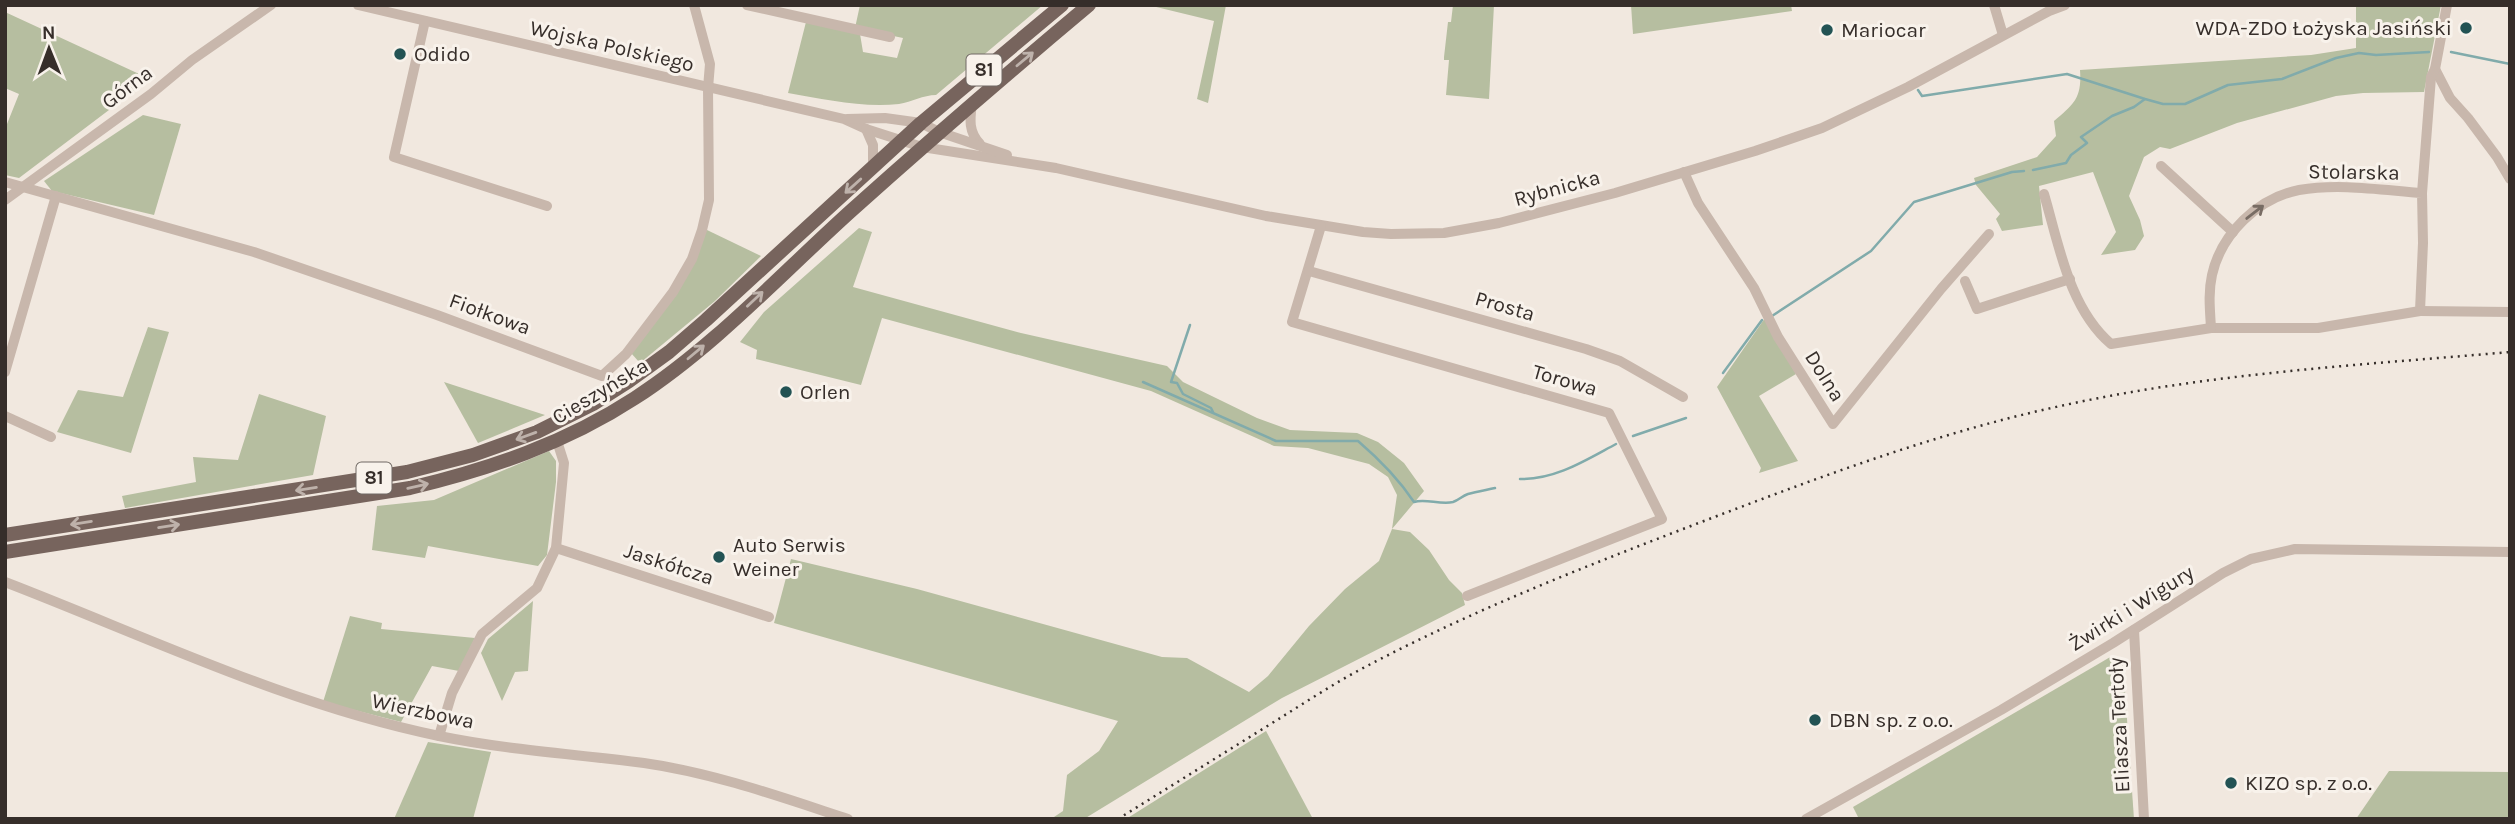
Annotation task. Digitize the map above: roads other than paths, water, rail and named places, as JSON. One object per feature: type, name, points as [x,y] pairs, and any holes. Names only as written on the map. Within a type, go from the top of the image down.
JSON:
[{"type":"main road","name":"Cieszyńska","points":[[5,535],[407,472],[473,455],[537,432],[593,404],[669,352],[921,123],[1062,5]]},
{"type":"main road","name":"Cieszyńska","points":[[5,552],[410,488],[469,474],[556,441],[635,398],[674,370],[939,132],[1089,5]]},
{"type":"street","name":"Górna","points":[[5,200],[151,94],[192,60],[271,5]]},
{"type":"street","name":"Wojska Polskiego","points":[[358,5],[844,119],[866,130],[922,147]]},
{"type":"street","name":"Wojska Polskiego","points":[[694,5],[710,64],[708,88]]},
{"type":"street","points":[[747,5],[890,37]]},
{"type":"street","points":[[1994,5],[2003,35]]},
{"type":"street","name":"Rybnicka","points":[[922,147],[1027,162],[1321,226],[1391,234],[1463,231],[1549,211],[1684,172],[1826,126],[1908,87],[2003,35],[2065,5]]},
{"type":"street","name":"Stolarska","points":[[2420,311],[2422,193],[2431,77],[2435,69],[2447,5]]},
{"type":"street","points":[[425,21],[394,157],[547,206]]},
{"type":"street","points":[[2435,69],[2450,99],[2483,138],[2510,179]]},
{"type":"street","name":"Fiołkowa","points":[[5,182],[254,252],[438,315],[602,376],[626,355],[651,323],[692,259],[709,200],[708,88]]},
{"type":"street","points":[[2429,100],[2437,102],[2450,99]]},
{"type":"street","points":[[972,103],[969,126],[982,146]]},
{"type":"street","name":"Wojska Polskiego","points":[[844,119],[885,118],[921,123],[939,132]]},
{"type":"street","points":[[866,130],[873,145],[873,168]]},
{"type":"street","name":"Rybnicka","points":[[939,132],[1027,162]]},
{"type":"street","points":[[2161,166],[2233,232]]},
{"type":"street","name":"Dolna","points":[[1684,172],[1699,203],[1754,288],[1778,337],[1833,424],[1941,289],[1989,234]]},
{"type":"street","name":"Stolarska","points":[[2211,328],[2209,297],[2218,255],[2233,232],[2253,212],[2271,201],[2301,190],[2335,188],[2422,193]]},
{"type":"street","points":[[2044,194],[2084,315],[2111,344],[2211,328],[2318,328],[2420,311],[2510,312]]},
{"type":"street","points":[[5,372],[56,196]]},
{"type":"street","name":"Torowa","points":[[1321,226],[1292,321],[1609,413],[1662,519],[1467,596]]},
{"type":"street","name":"Prosta","points":[[1309,271],[1586,349],[1620,361],[1684,397]]},
{"type":"street","points":[[1965,281],[1977,309],[2070,279]]},
{"type":"street","points":[[5,416],[51,437]]},
{"type":"street","points":[[439,736],[452,692],[482,634],[537,588],[556,548],[564,463],[556,441]]},
{"type":"street","name":"Jaskółcza","points":[[556,548],[769,617]]},
{"type":"street","name":"Żwirki i Wigury","points":[[1806,819],[2001,710],[2223,573],[2251,559],[2295,548],[2510,552]]},
{"type":"street","name":"Wierzbowa","points":[[5,583],[224,670],[342,712],[439,736],[549,754],[645,764],[728,780],[848,819]]},
{"type":"street","name":"Eliasza Tertoły","points":[[2134,630],[2144,819]]},
{"type":"waterway","points":[[1918,90],[1922,96],[2067,74],[2163,104],[2185,104],[2228,85],[2282,79],[2336,58],[2359,53],[2376,55],[2429,52]]},
{"type":"waterway","points":[[2451,52],[2510,64]]},
{"type":"waterway","points":[[2033,170],[2066,163],[2071,155],[2087,143],[2081,137],[2112,116],[2145,99]]},
{"type":"waterway","points":[[1772,316],[1871,251],[1914,202],[2012,172],[2024,171]]},
{"type":"waterway","points":[[1723,373],[1762,320]]},
{"type":"waterway","points":[[1190,325],[1171,382],[1177,383],[1183,394],[1211,408],[1213,412]]},
{"type":"waterway","points":[[1143,382],[1276,441],[1358,441],[1389,470],[1414,502],[1453,502],[1468,494],[1495,488]]},
{"type":"waterway","points":[[1633,436],[1686,418]]},
{"type":"waterway","points":[[1520,479],[1558,473],[1616,444]]},
{"type":"railway","points":[[1118,819],[1344,679],[1447,626],[1612,556],[1878,457],[2018,416],[2120,394],[2286,371],[2510,352]]},
{"type":"place","name":"WDA-ZDO Łożyska Jasiński","points":[[2466,28]]},
{"type":"place","name":"Mariocar","points":[[1827,30]]},
{"type":"place","name":"Odido","points":[[400,54]]},
{"type":"place","name":"Orlen","points":[[786,392]]},
{"type":"place","name":"Auto Serwis Weiner","points":[[719,557]]},
{"type":"place","name":"DBN sp. z o.o.","points":[[1815,720]]},
{"type":"place","name":"KIZO sp. z o.o.","points":[[2231,783]]}]
